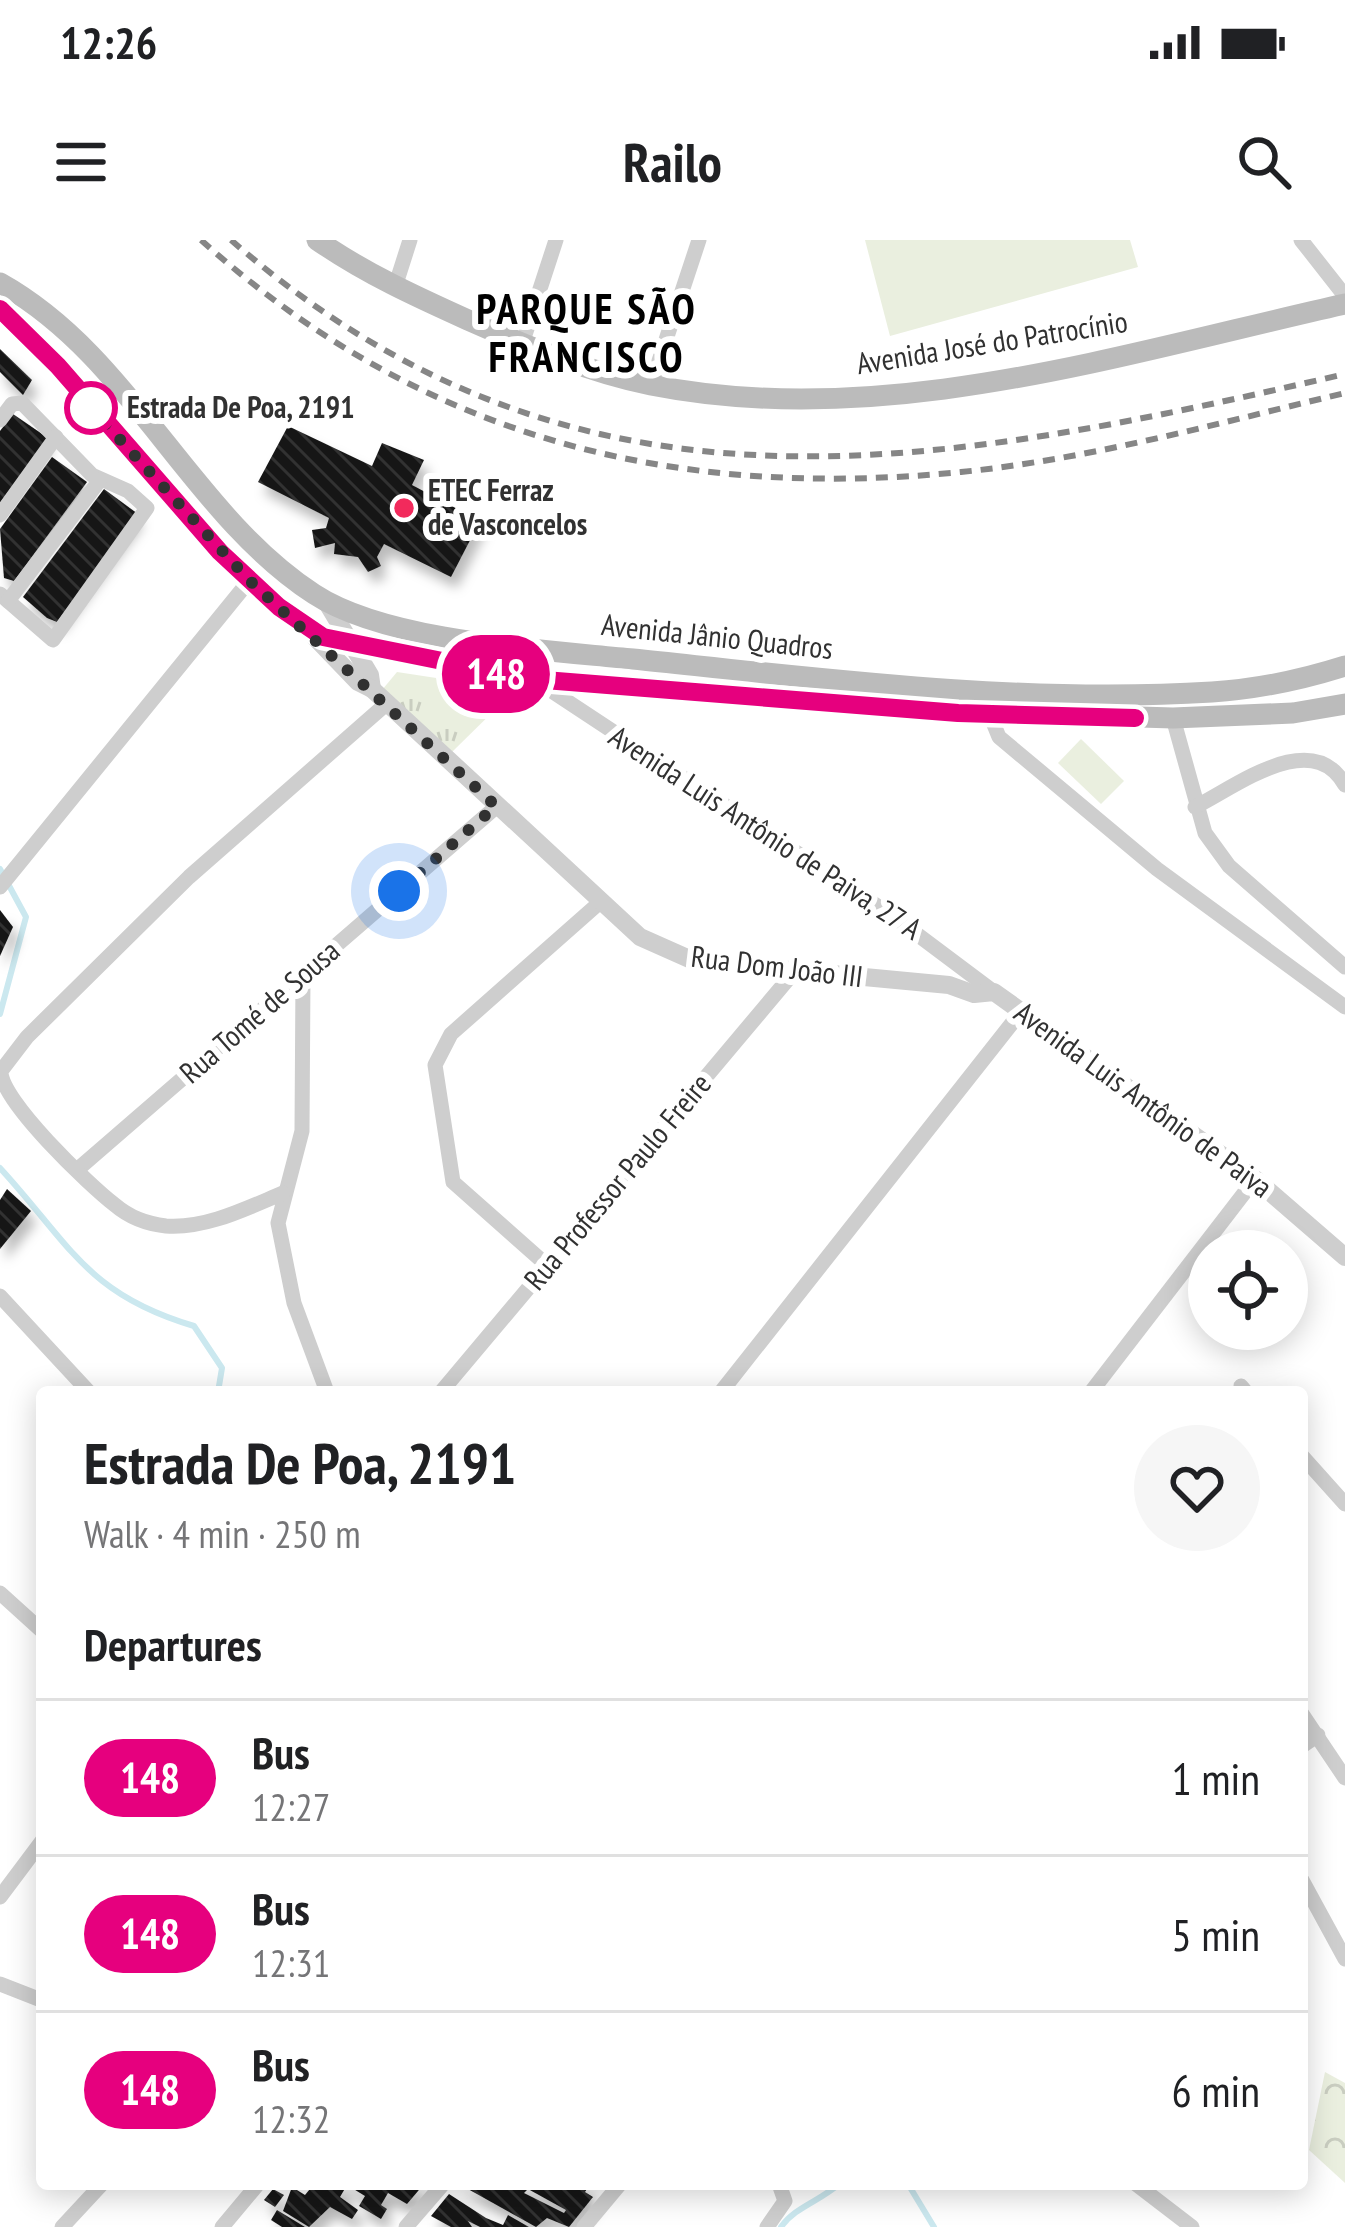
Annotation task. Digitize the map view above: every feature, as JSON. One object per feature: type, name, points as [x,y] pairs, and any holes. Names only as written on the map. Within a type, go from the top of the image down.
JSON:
[{"type":"main road","name":"Avenida José do Patrocínio","points":[[317,240],[394,287],[522,344],[651,385],[785,399],[874,397],[1053,369],[1345,300]]},
{"type":"main road","name":"Avenida Jânio Quadros","points":[[0,283],[64,330],[269,561],[327,603],[394,623],[515,647],[1135,707]]},
{"type":"main road","name":"Avenida Jânio Quadros","points":[[0,309],[58,366],[99,419],[250,581],[306,627],[353,646],[532,679],[990,715],[1135,707]]},
{"type":"main road","points":[[99,419],[132,407]]},
{"type":"main road","points":[[1135,707],[1305,679],[1345,666]]},
{"type":"main road","points":[[1305,679],[1314,710]]},
{"type":"main road","points":[[1135,707],[1174,718],[1345,704]]},
{"type":"street","points":[[394,287],[410,240]]},
{"type":"street","points":[[522,344],[556,240]]},
{"type":"street","points":[[651,385],[699,240]]},
{"type":"street","points":[[1301,240],[1345,300]]},
{"type":"street","points":[[0,420],[12,404],[22,404],[100,480],[128,491],[147,508],[53,640],[4,597],[100,480]]},
{"type":"street","points":[[0,515],[56,436]]},
{"type":"street","points":[[0,887],[250,581]]},
{"type":"street","name":"Rua Dom João III","points":[[327,603],[378,697]]},
{"type":"street","name":"Rua Dom João III","points":[[306,627],[358,682],[598,904],[662,950],[694,961],[994,992]]},
{"type":"street","name":"Avenida Luis Antônio de Paiva, 27 A","points":[[532,679],[894,917],[994,992]]},
{"type":"street","points":[[283,1193],[198,1224],[166,1226],[136,1219],[78,1169],[1,1079],[16,1049],[378,697]]},
{"type":"street","points":[[990,715],[999,736],[1157,868],[1345,1007]]},
{"type":"street","points":[[1174,718],[1205,833],[1229,866],[1345,967]]},
{"type":"street","points":[[1195,807],[1300,758],[1336,769],[1345,784]]},
{"type":"street","name":"Rua Tomé de Sousa","points":[[78,1169],[496,806]]},
{"type":"street","points":[[549,1267],[453,1182],[435,1065],[451,1034],[598,904]]},
{"type":"street","name":"Rua Professor Paulo Freire","points":[[446,1386],[795,971]]},
{"type":"street","points":[[302,976],[302,1131],[278,1223],[304,1337],[325,1386]]},
{"type":"street","name":"Avenida Luis Antônio de Paiva","points":[[994,992],[1255,1179],[1345,1257]]},
{"type":"street","points":[[726,1386],[1019,1013]]},
{"type":"street","points":[[1096,1386],[1255,1179]]},
{"type":"street","points":[[0,1296],[82,1386]]},
{"type":"street","points":[[1308,1463],[1345,1504]]},
{"type":"street","points":[[0,1593],[36,1626]]},
{"type":"street","points":[[1308,1722],[1345,1778]]},
{"type":"street","points":[[1308,1741],[1318,1735]]},
{"type":"street","points":[[0,1897],[36,1849]]},
{"type":"street","points":[[1308,1891],[1345,1959]]},
{"type":"street","points":[[0,1984],[36,1998]]},
{"type":"street","points":[[62,2227],[96,2190]]},
{"type":"street","points":[[222,2227],[253,2190]]},
{"type":"street","points":[[406,2227],[438,2190]]},
{"type":"street","points":[[584,2227],[615,2190]]},
{"type":"street","points":[[767,2227],[782,2190]]},
{"type":"street","points":[[1144,2190],[1192,2227]]},
{"type":"green space","points":[[865,240],[1130,240],[1138,267],[890,336]]},
{"type":"green space","points":[[397,672],[515,690],[451,753],[382,690]]},
{"type":"green space","points":[[1081,739],[1124,781],[1101,804],[1058,763]]},
{"type":"green space","points":[[1325,2072],[1345,2083],[1345,2183],[1309,2150]]},
{"type":"building","points":[[0,349],[32,380],[23,395],[0,372]]},
{"type":"building","points":[[13,414],[48,438],[0,503],[0,431]]},
{"type":"building","points":[[288,426],[372,466],[382,443],[424,460],[412,485],[480,521],[451,577],[384,544],[377,557],[381,566],[368,572],[358,557],[334,554],[335,543],[315,548],[312,530],[326,528],[329,518],[258,482]]},
{"type":"building","points":[[52,457],[87,482],[14,581],[4,578],[0,529]]},
{"type":"building","points":[[104,489],[138,514],[57,622],[23,597]]},
{"type":"building","points":[[0,910],[13,927],[0,956]]},
{"type":"building","points":[[7,1189],[31,1211],[0,1249],[0,1200]]},
{"type":"building","points":[[272,2190],[284,2195],[275,2207],[264,2200]]},
{"type":"building","points":[[291,2190],[305,2195],[309,2190],[344,2190],[340,2197],[358,2210],[352,2219],[330,2207],[309,2227],[283,2211]]},
{"type":"building","points":[[355,2190],[419,2190],[407,2204],[388,2193],[381,2205],[387,2209],[381,2219],[359,2206],[365,2196]]},
{"type":"building","points":[[470,2190],[527,2190],[524,2193],[564,2213],[566,2210],[530,2190],[586,2190],[593,2197],[569,2227],[547,2218],[536,2227]]},
{"type":"building","points":[[449,2194],[486,2218],[503,2225],[508,2215],[529,2227],[480,2227],[468,2221],[472,2227],[451,2227],[431,2216]]},
{"type":"building","points":[[277,2210],[305,2227],[282,2227],[271,2220]]},
{"type":"waterway","points":[[0,869],[26,917],[0,1014]]},
{"type":"waterway","points":[[0,1168],[104,1282],[158,1313],[194,1326],[222,1368],[219,1386]]},
{"type":"waterway","points":[[781,2227],[831,2190]]},
{"type":"waterway","points":[[912,2190],[934,2227]]},
{"type":"railway","points":[[201,240],[285,308],[371,363],[461,408],[554,441],[650,463],[750,476],[854,478],[961,472],[1106,449],[1345,393]]},
{"type":"railway","points":[[231,240],[361,336],[494,402],[628,440],[765,456],[904,453],[1047,435],[1345,374]]},
{"type":"bus line","name":"148","points":[[0,309],[58,366],[99,419],[220,552],[279,607],[323,637],[532,679],[958,713],[1135,718]]},
{"type":"place","name":"Estrada De Poa, 2191","points":[[91,408]]},
{"type":"place","name":"ETEC Ferraz de Vasconcelos","points":[[404,508]]},
{"type":"district","name":"PARQUE SÃO FRANCISCO","points":[[587,333]]},
{"type":"route","points":[[91,408],[250,581],[306,627],[358,682],[372,689],[496,806],[399,891]]}]
